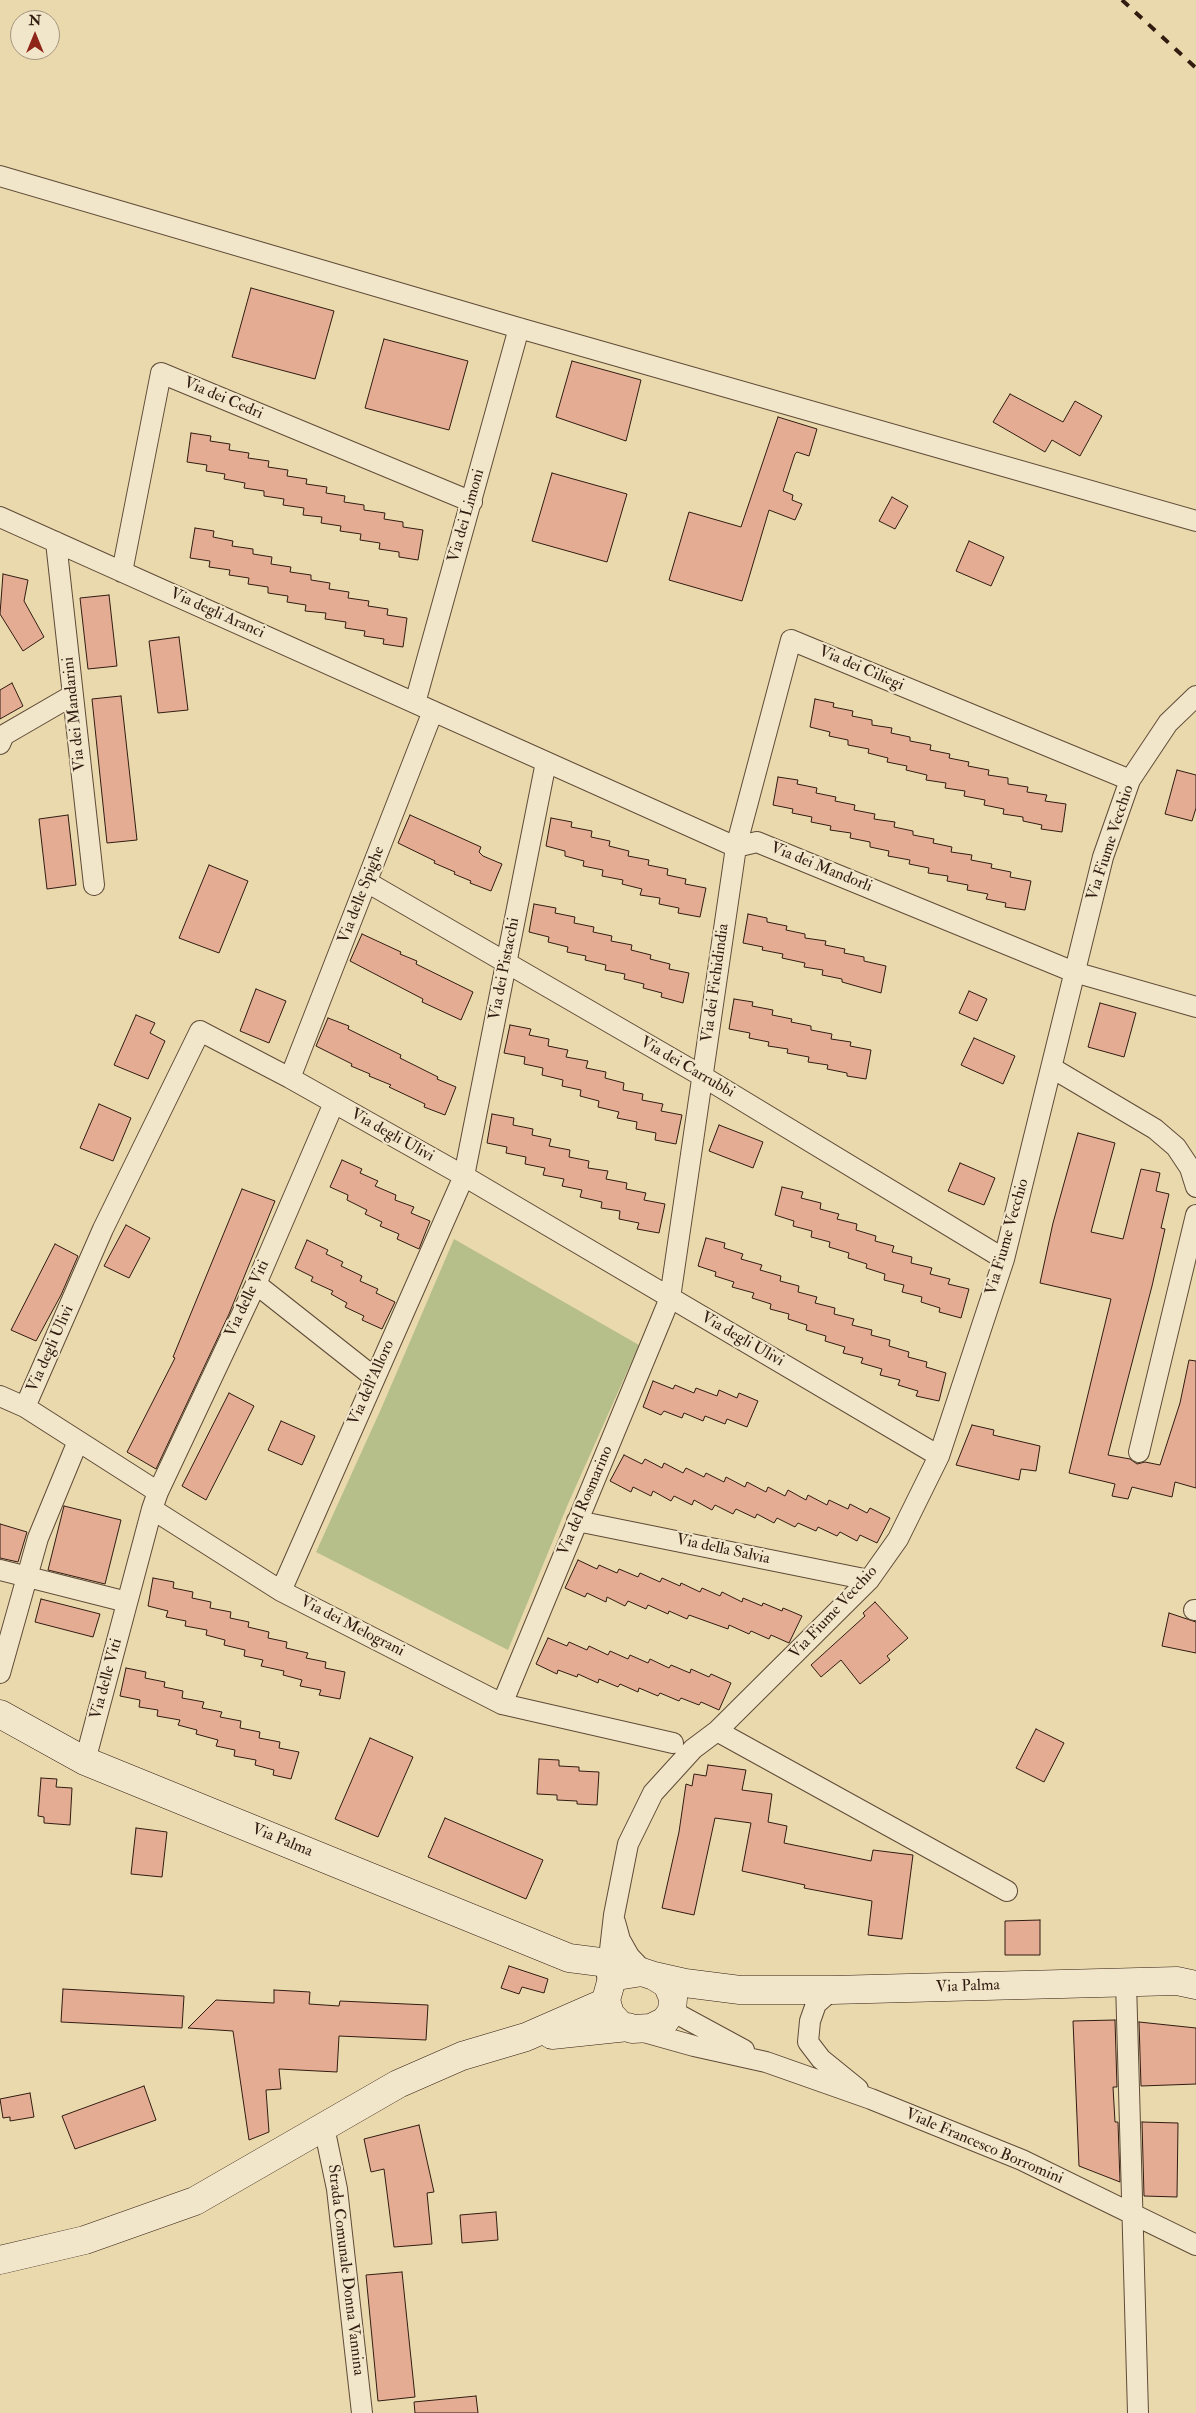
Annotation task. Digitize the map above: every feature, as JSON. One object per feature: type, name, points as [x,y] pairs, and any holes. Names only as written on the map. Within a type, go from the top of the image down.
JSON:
[{"type":"main road","name":"Via Palma","points":[[0,1714],[85,1761],[569,1958]]},
{"type":"main road","points":[[569,1958],[608,1963],[685,1983],[740,1990]]},
{"type":"main road","points":[[569,1958],[592,1977],[606,1997],[610,2014],[620,2024],[630,2028]]},
{"type":"main road","points":[[0,2260],[85,2240],[195,2201],[398,2084],[462,2056],[526,2037],[584,2013],[606,1997],[617,1976],[647,1973],[667,1984],[673,1998],[672,2009],[665,2021],[651,2028],[630,2028],[526,2037]]},
{"type":"main road","name":"Via Palma","points":[[740,1990],[832,1990],[1177,1981],[1196,1985]]},
{"type":"main road","points":[[672,2009],[740,1990]]},
{"type":"street","points":[[0,176],[519,328],[1196,521]]},
{"type":"street","name":"Via dei Limoni","points":[[415,703],[519,328]]},
{"type":"street","name":"Via dei Cedri","points":[[122,572],[161,373],[472,502]]},
{"type":"street","name":"Via degli Aranci","points":[[0,517],[434,711]]},
{"type":"street","name":"Via dei Mandarini","points":[[56,542],[94,885]]},
{"type":"street","name":"Via dei Ciliegi","points":[[736,847],[791,640],[1130,780]]},
{"type":"street","points":[[0,744],[4,735],[73,695]]},
{"type":"street","name":"Via Fiume Vecchio","points":[[614,1915],[628,1844],[653,1793],[693,1749],[717,1731],[869,1580],[898,1540],[939,1456],[1004,1259],[1103,857],[1130,780],[1168,723],[1196,696]]},
{"type":"street","points":[[434,711],[736,847]]},
{"type":"street","name":"Via delle Spighe","points":[[290,1078],[434,711]]},
{"type":"street","name":"Via dei Pistacchi","points":[[464,1176],[546,762]]},
{"type":"street","name":"Via dei Mandorli","points":[[736,847],[757,842],[1074,972],[1196,1007]]},
{"type":"street","name":"Via dei Fichidindia","points":[[670,1298],[736,847]]},
{"type":"street","name":"Via dei Carrubbi","points":[[367,882],[702,1076],[1004,1259]]},
{"type":"street","name":"Via degli Ulivi","points":[[25,1407],[103,1229],[200,1031],[290,1078],[464,1176],[939,1456]]},
{"type":"street","points":[[1052,1068],[1155,1129],[1176,1147],[1190,1168],[1196,1187]]},
{"type":"street","name":"Via delle Viti","points":[[85,1761],[155,1501],[256,1284],[334,1103]]},
{"type":"street","name":"Via dell'Alloro","points":[[280,1590],[464,1176]]},
{"type":"street","points":[[1139,1452],[1196,1215]]},
{"type":"street","points":[[256,1284],[375,1378]]},
{"type":"street","name":"Via del Rosmarino","points":[[502,1704],[670,1298]]},
{"type":"street","name":"Via dei Melograni","points":[[0,1396],[25,1407],[78,1441],[155,1501],[280,1590],[502,1704],[673,1743]]},
{"type":"street","points":[[0,1673],[38,1538],[78,1441]]},
{"type":"street","name":"Via della Salvia","points":[[577,1521],[869,1580]]},
{"type":"street","points":[[0,1570],[127,1602]]},
{"type":"street","points":[[717,1731],[1007,1891]]},
{"type":"street","points":[[569,1958],[592,1949],[604,1934],[614,1915]]},
{"type":"street","points":[[606,1997],[614,1915]]},
{"type":"street","points":[[614,1915],[620,1940],[629,1956],[647,1973]]},
{"type":"street","points":[[1126,1982],[1138,2413]]},
{"type":"street","points":[[832,1990],[816,2004],[810,2021],[808,2042],[821,2059],[871,2099]]},
{"type":"street","points":[[672,2009],[766,2062]]},
{"type":"street","points":[[630,2028],[694,2046],[766,2062]]},
{"type":"street","name":"Viale Francesco Borromini","points":[[766,2062],[871,2099],[1022,2160],[1196,2245]]},
{"type":"street","name":"Strada Comunale Donna Vannina","points":[[324,2127],[337,2189],[362,2413]]},
{"type":"green space","points":[[454,1239],[639,1345],[568,1504],[508,1650],[316,1552],[381,1409]]},
{"type":"building","points":[[251,288],[334,311],[315,379],[232,357]]},
{"type":"building","points":[[384,339],[468,361],[449,430],[365,408]]},
{"type":"building","points":[[572,361],[641,380],[626,441],[556,417]]},
{"type":"building","points":[[1010,394],[1063,422],[1075,401],[1102,416],[1080,456],[1052,440],[1045,452],[993,422]]},
{"type":"building","points":[[778,417],[817,429],[809,456],[797,452],[795,454],[783,491],[793,495],[792,500],[802,504],[795,520],[769,510],[742,601],[669,580],[689,512],[741,527]]},
{"type":"building","points":[[191,433],[211,436],[210,441],[230,444],[229,450],[249,453],[248,458],[269,461],[268,467],[288,470],[287,476],[307,479],[306,484],[327,487],[326,493],[345,496],[344,502],[364,505],[364,510],[385,513],[384,519],[403,522],[403,527],[423,530],[418,560],[399,557],[399,552],[379,549],[380,543],[360,540],[361,534],[340,531],[341,526],[321,523],[322,517],[303,515],[304,508],[283,505],[284,499],[264,496],[264,491],[244,488],[245,483],[224,479],[225,474],[206,471],[207,465],[187,462]]},
{"type":"building","points":[[552,473],[627,494],[607,562],[532,541]]},
{"type":"building","points":[[892,497],[908,506],[895,529],[879,521]]},
{"type":"building","points":[[195,528],[214,531],[213,537],[233,541],[232,546],[253,549],[253,554],[272,557],[271,564],[291,567],[290,572],[311,575],[311,580],[330,583],[329,589],[349,592],[348,598],[369,601],[368,606],[388,609],[387,615],[407,618],[403,647],[383,644],[384,639],[364,636],[365,631],[345,628],[346,622],[325,619],[326,613],[305,611],[306,605],[287,602],[288,596],[268,593],[268,587],[248,584],[249,578],[229,575],[230,570],[209,567],[210,561],[190,558]]},
{"type":"building","points":[[969,541],[1004,557],[991,586],[956,571]]},
{"type":"building","points":[[3,574],[28,580],[24,601],[44,637],[23,651],[0,614]]},
{"type":"building","points":[[109,595],[117,666],[88,669],[80,598]]},
{"type":"building","points":[[179,637],[188,710],[158,713],[149,641]]},
{"type":"building","points":[[12,683],[23,706],[0,719],[0,690]]},
{"type":"building","points":[[121,696],[137,840],[107,843],[92,699]]},
{"type":"building","points":[[815,699],[834,703],[833,707],[853,711],[852,716],[872,720],[872,725],[892,728],[891,733],[910,737],[910,741],[931,745],[930,750],[950,754],[949,758],[969,762],[968,766],[989,770],[988,775],[1008,778],[1008,784],[1028,787],[1027,792],[1047,795],[1045,801],[1066,804],[1062,832],[1041,829],[1042,825],[1023,821],[1023,817],[1003,814],[1004,809],[984,805],[985,800],[964,796],[965,791],[945,788],[946,783],[926,780],[927,775],[906,770],[907,766],[887,762],[888,758],[868,753],[869,749],[848,745],[848,740],[829,736],[830,732],[810,727]]},
{"type":"building","points":[[1177,770],[1196,775],[1196,808],[1192,821],[1165,814]]},
{"type":"building","points":[[778,777],[798,780],[797,784],[817,788],[816,793],[836,797],[835,801],[855,805],[854,810],[875,814],[874,819],[895,822],[894,827],[913,831],[913,835],[934,839],[933,843],[952,847],[951,852],[972,855],[971,860],[992,864],[991,868],[1011,872],[1010,877],[1031,881],[1025,910],[1005,907],[1006,903],[986,899],[988,894],[967,890],[968,885],[947,881],[948,876],[928,873],[929,868],[909,864],[910,860],[888,856],[889,851],[870,847],[870,842],[850,838],[851,833],[830,830],[831,826],[811,822],[812,817],[792,813],[793,809],[773,805]]},
{"type":"building","points":[[68,815],[76,885],[47,889],[39,819]]},
{"type":"building","points":[[410,815],[481,847],[479,852],[483,856],[502,864],[491,891],[470,883],[471,881],[454,874],[455,872],[434,863],[435,861],[398,843]]},
{"type":"building","points":[[551,818],[572,822],[571,827],[592,831],[591,837],[610,841],[609,846],[629,851],[628,856],[649,860],[648,865],[668,869],[667,875],[686,879],[685,884],[706,888],[700,917],[678,913],[679,908],[659,904],[660,898],[640,895],[642,889],[622,884],[623,880],[602,876],[603,870],[583,866],[584,861],[565,856],[565,851],[546,846]]},
{"type":"building","points":[[209,865],[248,881],[219,953],[179,938]]},
{"type":"building","points":[[534,904],[556,908],[555,913],[575,917],[574,923],[594,927],[593,932],[612,936],[611,941],[632,945],[631,950],[651,955],[650,959],[670,964],[669,969],[689,973],[683,1003],[661,997],[662,993],[643,988],[644,984],[624,979],[625,974],[605,970],[606,965],[585,960],[586,956],[567,952],[568,947],[548,942],[549,937],[529,932]]},
{"type":"building","points":[[748,914],[767,918],[767,922],[787,926],[786,930],[805,934],[805,938],[826,941],[825,945],[845,949],[844,953],[864,957],[864,961],[886,966],[881,993],[842,982],[842,979],[822,975],[823,970],[804,967],[805,963],[782,958],[783,954],[762,950],[763,947],[743,943]]},
{"type":"building","points":[[362,934],[401,952],[400,954],[417,961],[416,964],[473,992],[461,1020],[422,1002],[423,999],[350,961]]},
{"type":"building","points":[[256,989],[286,1001],[269,1043],[240,1031]]},
{"type":"building","points":[[969,991],[987,999],[977,1021],[959,1013]]},
{"type":"building","points":[[734,999],[753,1002],[752,1006],[773,1010],[772,1015],[792,1019],[791,1022],[811,1026],[811,1030],[832,1034],[831,1039],[851,1042],[850,1046],[871,1050],[866,1079],[847,1076],[847,1073],[827,1069],[828,1065],[808,1062],[809,1057],[787,1053],[788,1049],[768,1046],[769,1042],[749,1038],[750,1033],[729,1029]]},
{"type":"building","points":[[1100,1003],[1136,1013],[1124,1057],[1088,1047]]},
{"type":"building","points":[[136,1015],[155,1023],[150,1033],[165,1041],[148,1079],[114,1065]]},
{"type":"building","points":[[328,1018],[349,1026],[348,1029],[401,1055],[400,1058],[438,1077],[437,1079],[456,1087],[445,1115],[424,1107],[425,1104],[389,1087],[391,1085],[369,1076],[370,1074],[351,1066],[352,1064],[316,1046]]},
{"type":"building","points":[[510,1025],[531,1029],[529,1035],[549,1039],[548,1046],[568,1050],[566,1057],[588,1061],[586,1068],[606,1072],[605,1078],[624,1083],[623,1090],[643,1094],[642,1100],[663,1104],[661,1111],[682,1115],[676,1144],[655,1140],[656,1133],[636,1129],[637,1122],[617,1118],[619,1112],[598,1107],[599,1101],[580,1096],[581,1090],[562,1086],[563,1080],[542,1075],[543,1068],[524,1064],[525,1057],[504,1053]]},
{"type":"building","points":[[974,1038],[1015,1056],[1003,1084],[961,1065]]},
{"type":"building","points":[[99,1104],[131,1118],[113,1161],[80,1148]]},
{"type":"building","points":[[492,1114],[514,1118],[513,1125],[533,1129],[532,1135],[551,1139],[549,1146],[570,1150],[569,1157],[589,1161],[588,1168],[608,1171],[606,1179],[627,1183],[626,1189],[646,1193],[644,1200],[665,1204],[659,1233],[637,1229],[639,1223],[619,1219],[620,1211],[601,1208],[602,1202],[580,1197],[582,1190],[562,1186],[564,1179],[543,1175],[545,1168],[525,1164],[526,1157],[506,1153],[507,1147],[487,1143]]},
{"type":"building","points":[[719,1125],[763,1142],[753,1168],[709,1151]]},
{"type":"building","points":[[1078,1133],[1115,1143],[1091,1232],[1123,1239],[1141,1169],[1160,1173],[1156,1191],[1169,1194],[1161,1228],[1165,1229],[1152,1286],[1108,1455],[1130,1459],[1137,1464],[1145,1462],[1160,1465],[1180,1403],[1189,1360],[1196,1361],[1196,1488],[1175,1482],[1172,1497],[1132,1487],[1128,1499],[1112,1496],[1115,1484],[1069,1473],[1111,1299],[1040,1283],[1053,1223]]},
{"type":"building","points":[[342,1160],[362,1169],[360,1173],[378,1181],[375,1186],[396,1195],[395,1200],[414,1207],[411,1213],[430,1221],[419,1249],[397,1239],[399,1234],[380,1226],[382,1222],[365,1214],[367,1210],[347,1200],[348,1195],[330,1187]]},
{"type":"building","points":[[960,1163],[995,1178],[984,1205],[948,1191]]},
{"type":"building","points":[[782,1187],[803,1192],[801,1198],[821,1203],[820,1209],[839,1214],[837,1219],[857,1224],[856,1230],[876,1236],[875,1241],[894,1246],[892,1252],[912,1257],[911,1263],[932,1268],[930,1274],[950,1279],[948,1284],[969,1289],[961,1318],[939,1312],[940,1308],[921,1302],[922,1297],[902,1292],[904,1285],[884,1280],[885,1274],[866,1268],[867,1264],[848,1258],[849,1253],[829,1247],[830,1242],[811,1237],[812,1231],[793,1226],[794,1221],[775,1215]]},
{"type":"building","points":[[242,1189],[275,1201],[229,1314],[156,1469],[127,1452],[175,1358],[173,1357]]},
{"type":"building","points":[[126,1225],[150,1238],[129,1278],[104,1266]]},
{"type":"building","points":[[706,1238],[725,1243],[724,1248],[743,1254],[741,1259],[762,1265],[760,1270],[781,1276],[780,1281],[799,1286],[798,1292],[817,1297],[815,1303],[835,1308],[834,1314],[854,1319],[852,1325],[872,1330],[871,1335],[890,1340],[889,1346],[909,1352],[908,1357],[927,1362],[926,1367],[946,1373],[939,1401],[916,1396],[918,1391],[898,1385],[900,1380],[880,1375],[882,1369],[861,1363],[863,1358],[843,1353],[845,1347],[825,1341],[826,1336],[806,1330],[807,1325],[788,1319],[789,1314],[770,1309],[771,1304],[752,1298],[754,1293],[732,1287],[734,1282],[715,1276],[716,1272],[698,1266]]},
{"type":"building","points":[[307,1240],[328,1250],[326,1254],[343,1262],[341,1266],[362,1276],[360,1281],[378,1289],[376,1293],[395,1302],[382,1329],[362,1320],[364,1316],[345,1307],[347,1303],[331,1294],[333,1291],[311,1281],[313,1277],[295,1268]]},
{"type":"building","points":[[55,1244],[78,1256],[61,1295],[36,1341],[11,1330]]},
{"type":"building","points":[[653,1381],[673,1389],[675,1385],[694,1393],[696,1388],[717,1396],[719,1390],[737,1398],[739,1393],[758,1401],[747,1427],[727,1419],[725,1424],[705,1416],[703,1421],[684,1413],[682,1418],[664,1411],[661,1415],[643,1407]]},
{"type":"building","points":[[229,1393],[254,1406],[206,1500],[182,1486]]},
{"type":"building","points":[[281,1421],[315,1436],[302,1465],[268,1450]]},
{"type":"building","points":[[972,1425],[994,1430],[993,1435],[1040,1446],[1036,1471],[1021,1469],[1019,1480],[956,1465]]},
{"type":"building","points":[[624,1455],[642,1464],[645,1459],[662,1468],[664,1463],[683,1473],[686,1468],[704,1477],[706,1473],[724,1482],[726,1477],[745,1487],[747,1482],[766,1492],[768,1487],[785,1496],[788,1490],[806,1500],[808,1495],[827,1505],[829,1500],[848,1509],[850,1504],[867,1513],[870,1508],[890,1518],[877,1543],[860,1535],[857,1541],[840,1532],[837,1536],[818,1527],[816,1531],[798,1523],[795,1527],[777,1518],[774,1523],[757,1514],[755,1518],[736,1509],[733,1514],[715,1505],[712,1510],[694,1500],[692,1505],[674,1496],[671,1501],[653,1491],[651,1496],[633,1487],[631,1492],[610,1481]]},
{"type":"building","points":[[64,1506],[121,1520],[105,1584],[48,1570]]},
{"type":"building","points":[[0,1524],[27,1532],[18,1562],[0,1558]]},
{"type":"building","points":[[578,1560],[597,1569],[599,1565],[617,1573],[619,1569],[638,1577],[640,1573],[660,1582],[662,1578],[680,1586],[681,1583],[700,1592],[702,1588],[720,1596],[722,1592],[742,1602],[743,1598],[762,1606],[763,1603],[782,1611],[783,1608],[802,1616],[789,1643],[771,1635],[769,1639],[751,1631],[749,1634],[729,1625],[728,1629],[689,1615],[687,1619],[669,1611],[668,1614],[648,1605],[646,1609],[628,1601],[625,1606],[607,1597],[606,1602],[587,1593],[585,1597],[565,1588]]},
{"type":"building","points":[[153,1578],[174,1582],[173,1588],[193,1592],[192,1598],[211,1602],[210,1608],[231,1612],[230,1618],[249,1622],[248,1627],[269,1632],[268,1638],[287,1642],[286,1648],[308,1653],[306,1658],[326,1662],[325,1668],[345,1672],[340,1699],[319,1695],[321,1690],[300,1686],[302,1680],[283,1675],[284,1671],[261,1666],[263,1660],[244,1656],[245,1650],[224,1645],[225,1640],[206,1635],[207,1630],[185,1626],[186,1621],[166,1617],[168,1611],[148,1606]]},
{"type":"building","points":[[41,1599],[100,1614],[93,1637],[35,1622]]},
{"type":"building","points":[[875,1602],[908,1638],[887,1656],[890,1660],[860,1684],[841,1660],[821,1677],[811,1665],[865,1616],[863,1613]]},
{"type":"building","points":[[1169,1613],[1196,1622],[1196,1653],[1162,1646]]},
{"type":"building","points":[[548,1638],[567,1646],[569,1642],[587,1650],[589,1646],[608,1655],[610,1651],[628,1659],[630,1655],[648,1663],[650,1659],[669,1668],[671,1665],[690,1673],[691,1669],[709,1677],[711,1674],[731,1683],[719,1710],[701,1702],[699,1705],[681,1698],[679,1701],[660,1693],[658,1696],[639,1688],[638,1692],[620,1684],[618,1687],[599,1679],[598,1683],[578,1674],[577,1677],[558,1670],[557,1674],[536,1664]]},
{"type":"building","points":[[126,1668],[146,1672],[145,1678],[165,1682],[164,1687],[183,1691],[182,1698],[204,1702],[202,1708],[222,1712],[220,1717],[241,1721],[240,1728],[260,1732],[259,1738],[280,1742],[279,1748],[299,1752],[291,1779],[273,1775],[274,1770],[255,1765],[256,1760],[234,1756],[235,1750],[216,1746],[218,1740],[196,1734],[197,1730],[178,1725],[180,1720],[157,1716],[158,1710],[139,1707],[140,1700],[120,1696]]},
{"type":"building","points":[[1036,1729],[1064,1743],[1044,1782],[1016,1768]]},
{"type":"building","points":[[370,1738],[413,1757],[378,1837],[335,1819]]},
{"type":"building","points":[[539,1759],[559,1760],[559,1766],[579,1767],[579,1771],[599,1772],[597,1805],[557,1800],[557,1795],[537,1794]]},
{"type":"building","points":[[708,1765],[746,1770],[742,1790],[772,1794],[768,1822],[787,1826],[784,1843],[871,1861],[873,1850],[913,1855],[902,1939],[868,1935],[872,1901],[804,1888],[805,1885],[742,1871],[751,1823],[715,1818],[694,1915],[662,1908],[679,1832],[686,1784],[692,1786],[694,1774],[706,1776]]},
{"type":"building","points":[[41,1778],[57,1779],[56,1787],[72,1788],[70,1825],[44,1823],[44,1817],[38,1816]]},
{"type":"building","points":[[445,1818],[543,1860],[526,1899],[428,1857]]},
{"type":"building","points":[[136,1828],[167,1832],[162,1877],[131,1874]]},
{"type":"building","points":[[1040,1920],[1040,1955],[1005,1955],[1005,1921]]},
{"type":"building","points":[[509,1966],[548,1979],[544,1993],[522,1987],[519,1994],[501,1988]]},
{"type":"building","points":[[63,1989],[184,1996],[182,2028],[61,2022]]},
{"type":"building","points":[[274,1990],[310,1992],[309,2004],[339,2006],[340,2001],[428,2005],[426,2040],[339,2036],[337,2072],[279,2069],[281,2089],[266,2090],[269,2132],[249,2140],[233,2031],[188,2028],[216,2000],[274,2003]]},
{"type":"building","points":[[1115,2020],[1117,2087],[1113,2087],[1115,2122],[1118,2122],[1120,2182],[1079,2166],[1073,2021]]},
{"type":"building","points":[[1139,2022],[1196,2028],[1196,2084],[1141,2086]]},
{"type":"building","points":[[144,2086],[156,2120],[75,2149],[62,2116]]},
{"type":"building","points":[[30,2093],[34,2117],[10,2121],[10,2117],[3,2118],[0,2099]]},
{"type":"building","points":[[1142,2122],[1178,2123],[1177,2197],[1144,2196]]},
{"type":"building","points":[[419,2125],[434,2192],[427,2193],[432,2244],[394,2247],[384,2169],[371,2172],[364,2139]]},
{"type":"building","points":[[496,2212],[498,2240],[462,2243],[460,2215]]},
{"type":"building","points":[[402,2272],[415,2397],[378,2401],[366,2275]]},
{"type":"building","points":[[476,2396],[478,2413],[415,2413],[414,2402]]},
{"type":"railway","points":[[1122,0],[1196,68]]}]
